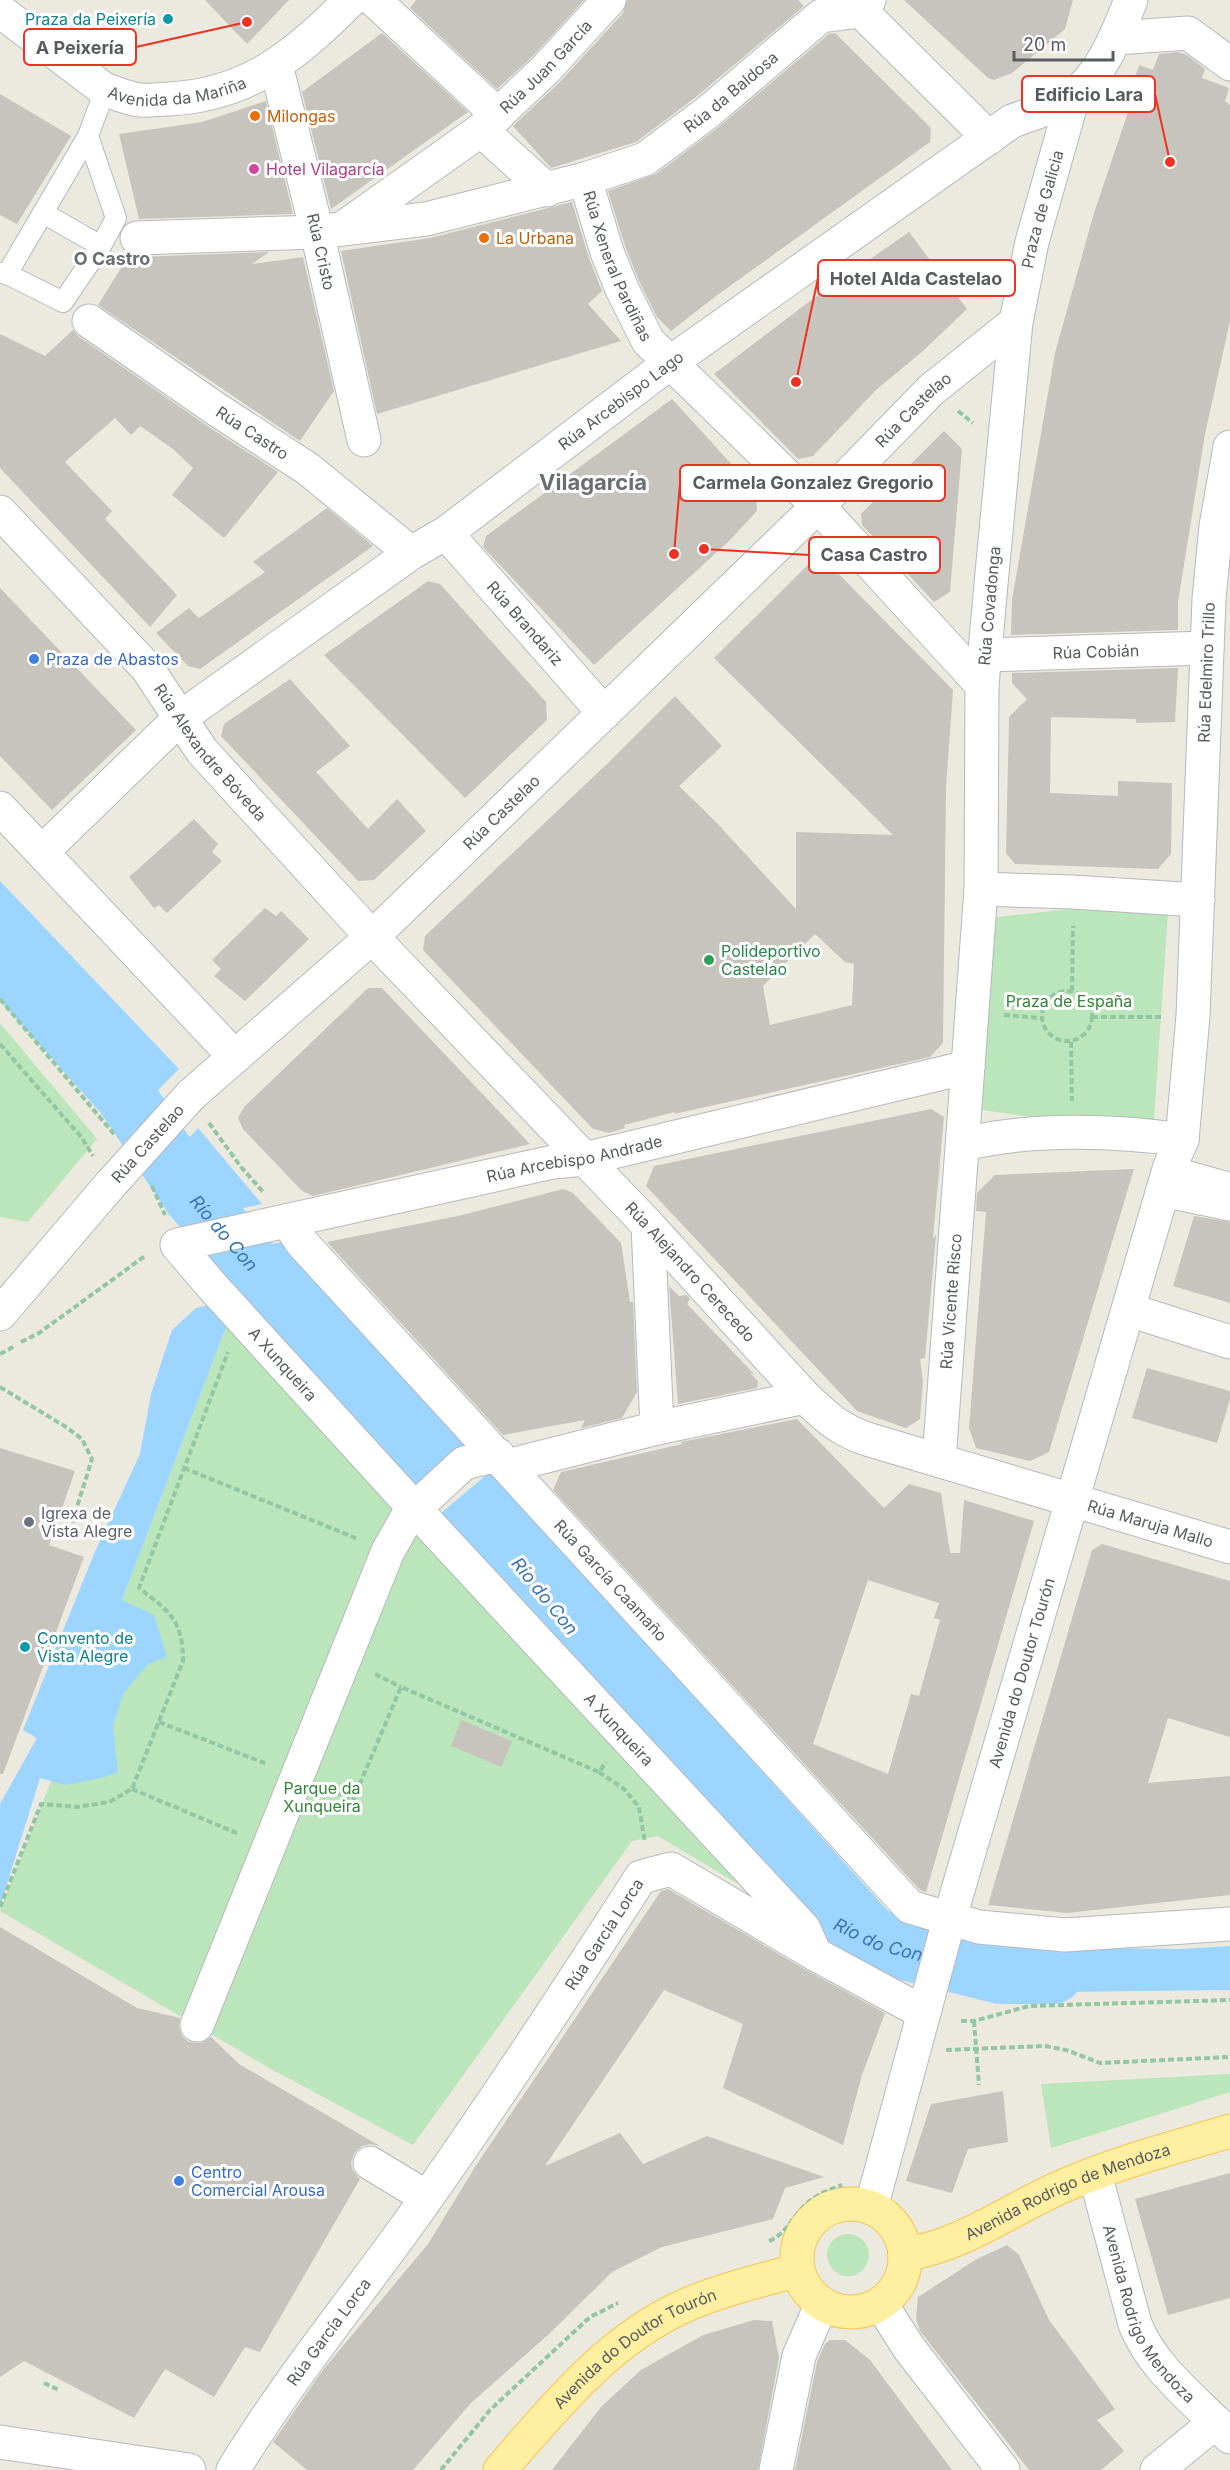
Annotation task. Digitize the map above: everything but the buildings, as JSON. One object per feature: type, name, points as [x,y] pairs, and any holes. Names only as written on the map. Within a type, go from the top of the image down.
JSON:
[{"type":"main road","name":"Avenida Rodrigo de Mendoza","points":[[906,2254],[925,2251],[949,2243],[1034,2200],[1095,2174],[1230,2131]]},
{"type":"main road","points":[[855,2204],[885,2215],[903,2239],[906,2254],[905,2268],[892,2295],[881,2304],[851,2313],[835,2310],[811,2295],[798,2270],[799,2245],[810,2222],[823,2212],[838,2205],[855,2204]]},
{"type":"main road","name":"Avenida do Doutor Tourón","points":[[500,2470],[572,2388],[630,2337],[683,2307],[726,2291],[798,2270]]},
{"type":"street","name":"Avenida da Mariña","points":[[0,11],[105,90],[139,100],[195,98],[238,86],[276,65],[324,26],[351,0]]},
{"type":"street","name":"Rúa Juan García","points":[[374,0],[489,122],[545,70],[609,0]]},
{"type":"street","name":"Praza de Galicia","points":[[1016,322],[1032,242],[1073,97],[1096,71],[1116,38],[1131,0]]},
{"type":"street","points":[[860,4],[989,138]]},
{"type":"street","name":"Rúa da Baldosa","points":[[137,238],[329,231],[426,219],[585,179],[645,159],[708,112],[821,16],[860,4]]},
{"type":"street","points":[[1116,38],[1188,33],[1230,64]]},
{"type":"street","name":"Rúa Cristo","points":[[276,65],[329,231],[364,440]]},
{"type":"street","name":"Praza de Galicia","points":[[889,208],[1012,121],[1073,97]]},
{"type":"street","points":[[329,231],[489,122],[547,190]]},
{"type":"street","name":"Rúa Xeneral Pardiñas","points":[[585,179],[607,252],[622,289],[648,341],[983,670]]},
{"type":"street","name":"Rúa Arcebispo Lago","points":[[180,718],[411,553],[446,533],[671,362],[889,208]]},
{"type":"street","name":"Rúa Castro","points":[[89,321],[216,409],[308,469],[411,553]]},
{"type":"street","name":"Rúa Castelao","points":[[0,1314],[110,1185],[191,1095],[372,937],[818,506],[931,390],[1016,322]]},
{"type":"street","name":"Rúa Covadonga","points":[[981,889],[983,670],[1016,322]]},
{"type":"street","name":"Rúa Edelmiro Trillo","points":[[1198,900],[1207,648],[1223,528],[1230,447]]},
{"type":"street","name":"Rúa Alexandre Bóveda","points":[[0,512],[147,668],[202,751],[372,937]]},
{"type":"street","name":"Rúa Brandariz","points":[[446,533],[604,713]]},
{"type":"street","name":"Rúa Cobián","points":[[983,670],[1207,648]]},
{"type":"street","points":[[42,852],[180,718]]},
{"type":"street","points":[[0,808],[235,1057]]},
{"type":"street","points":[[1172,1165],[1193,1016],[1198,900],[981,889],[964,1144],[998,1136],[1072,1133],[1153,1136],[1172,1165],[1230,1204]]},
{"type":"street","name":"Rúa Alejandro Cerecedo","points":[[372,937],[648,1225],[805,1397],[839,1428],[852,1434],[1072,1499]]},
{"type":"street","name":"Rúa Arcebispo Andrade","points":[[162,1250],[278,1210],[553,1162],[584,1159],[968,1067]]},
{"type":"street","name":"Rúa Vicente Risco","points":[[939,1460],[964,1144]]},
{"type":"street","name":"Avenida do Doutor Tourón","points":[[871,2208],[949,1923],[1172,1165]]},
{"type":"street","name":"Rúa García Caamaño","points":[[278,1210],[302,1243],[910,1906],[949,1923]]},
{"type":"street","points":[[648,1225],[657,1428]]},
{"type":"street","name":"A Xunqueira","points":[[162,1250],[212,1286],[804,1929],[815,1954]]},
{"type":"street","points":[[1145,1316],[1230,1342]]},
{"type":"street","points":[[197,2025],[388,1551],[409,1514],[464,1463],[502,1460],[805,1397]]},
{"type":"street","name":"Rúa Maruja Mallo","points":[[1072,1499],[1230,1547]]},
{"type":"street","name":"Rúa García Lorca","points":[[233,2470],[264,2420],[518,2066],[641,1877],[671,1869],[815,1954],[926,2005]]},
{"type":"street","points":[[949,1923],[1065,1935],[1230,1924]]},
{"type":"street","points":[[370,2163],[426,2197]]},
{"type":"street","name":"Avenida Rodrigo Mendoza","points":[[1095,2174],[1135,2324],[1142,2342],[1153,2358],[1223,2430]]},
{"type":"street","points":[[776,2470],[799,2356],[822,2303]]},
{"type":"street","points":[[881,2304],[915,2355],[1003,2470]]},
{"type":"street","points":[[1157,2470],[1223,2430]]},
{"type":"street","points":[[0,2442],[189,2470]]},
{"type":"lane","points":[[88,136],[116,218],[101,246],[63,302],[3,273],[43,213],[88,136],[105,90]]},
{"type":"lane","points":[[43,213],[101,246]]},
{"type":"lane","points":[[1172,1165],[1230,1183]]},
{"type":"path","points":[[931,390],[1005,447]]},
{"type":"path","points":[[1072,991],[1073,892]]},
{"type":"path","points":[[1072,991],[1087,1000],[1092,1017],[1086,1033],[1071,1042],[1054,1039],[1047,1033],[1041,1018],[1042,1010],[1050,997],[1057,992],[1072,991]]},
{"type":"path","points":[[0,999],[117,1139]]},
{"type":"path","points":[[1092,1017],[1173,1017]]},
{"type":"path","points":[[1071,1042],[1072,1110]]},
{"type":"path","points":[[0,1044],[82,1138],[110,1185]]},
{"type":"path","points":[[211,1126],[241,1167],[278,1210]]},
{"type":"path","points":[[39,1332],[162,1250],[152,1186],[145,1177]]},
{"type":"path","points":[[0,1907],[41,1804],[77,1807],[109,1802],[132,1789],[183,1660],[183,1638],[169,1610],[139,1588],[241,1318]]},
{"type":"path","points":[[0,1387],[66,1427],[81,1439],[93,1459],[66,1542]]},
{"type":"path","points":[[184,1468],[388,1551]]},
{"type":"path","points":[[159,1722],[353,1800],[401,1687],[599,1772],[624,1789],[639,1808],[645,1845]]},
{"type":"path","points":[[599,1772],[624,1734]]},
{"type":"path","points":[[132,1789],[268,1846]]},
{"type":"path","points":[[961,2021],[974,2021],[1029,2006],[1230,2000]]},
{"type":"path","points":[[974,2021],[979,2085]]},
{"type":"path","points":[[935,2047],[976,2050],[1056,2047],[1100,2063],[1230,2057]]},
{"type":"path","points":[[764,2243],[782,2233],[816,2197],[847,2183]]},
{"type":"path","points":[[441,2470],[490,2410],[511,2390],[590,2317],[621,2302]]},
{"type":"path","points":[[44,2383],[59,2390]]},
{"type":"green space","name":"Praza de España","points":[[1169,898],[1153,1135],[976,1109],[979,919]]},
{"type":"green space","points":[[0,1023],[97,1139],[28,1222],[0,1217]]},
{"type":"green space","name":"Parque da Xunqueira","points":[[229,1319],[748,1872],[738,1884],[658,1836],[632,1841],[413,2145],[271,2069],[0,1911]]},
{"type":"green space","points":[[1230,2074],[1230,2092],[1051,2148],[1041,2084]]},
{"type":"green space","points":[[848,2234],[863,2240],[869,2255],[863,2270],[848,2276],[833,2270],[827,2255],[833,2240]]},
{"type":"water","points":[[0,881],[179,1069],[125,1123],[0,982]]},
{"type":"water","points":[[198,1128],[262,1204],[180,1222],[163,1166]]},
{"type":"water","points":[[286,1241],[468,1445],[413,1492],[204,1260]]},
{"type":"water","points":[[214,1304],[229,1319],[122,1600],[154,1615],[167,1657],[148,1664],[123,1694],[113,1727],[118,1772],[65,1785],[40,1778],[0,1906],[0,1804],[37,1738],[23,1730],[94,1554],[140,1454],[151,1394],[172,1330],[196,1308]]},
{"type":"water","points":[[491,1471],[888,1911],[909,1920],[895,1977],[851,1958],[824,1938],[434,1519]]},
{"type":"water","points":[[980,1941],[1014,1947],[1179,1949],[1230,1946],[1230,1990],[965,1993]]},
{"type":"waterway","name":"Río do Con","points":[[0,956],[125,1095],[192,1195],[294,1314]]},
{"type":"waterway","name":"Río do Con","points":[[826,1918],[880,1944],[1000,1974],[1053,1974]]},
{"type":"place","name":"Praza da Peixería","points":[[168,19]]},
{"type":"place","name":"A Peixería","points":[[247,22]]},
{"type":"place","name":"Milongas","points":[[255,116]]},
{"type":"place","name":"Edificio Lara","points":[[1170,162]]},
{"type":"place","name":"Hotel Vilagarcía","points":[[254,169]]},
{"type":"place","name":"La Urbana","points":[[484,238]]},
{"type":"place","name":"Hotel Alda Castelao","points":[[796,382]]},
{"type":"place","name":"Casa Castro","points":[[704,549]]},
{"type":"place","name":"Carmela Gonzalez Gregorio","points":[[674,554]]},
{"type":"place","name":"Praza de Abastos","points":[[34,659]]},
{"type":"place","name":"Polideportivo Castelao","points":[[709,960]]},
{"type":"place","name":"Igrexa de Vista Alegre","points":[[29,1522]]},
{"type":"place","name":"Convento de Vista Alegre","points":[[25,1647]]},
{"type":"place","name":"Centro Comercial Arousa","points":[[179,2181]]},
{"type":"district","name":"O Castro","points":[[112,258]]},
{"type":"district","name":"Vilagarcía","points":[[593,482]]}]
